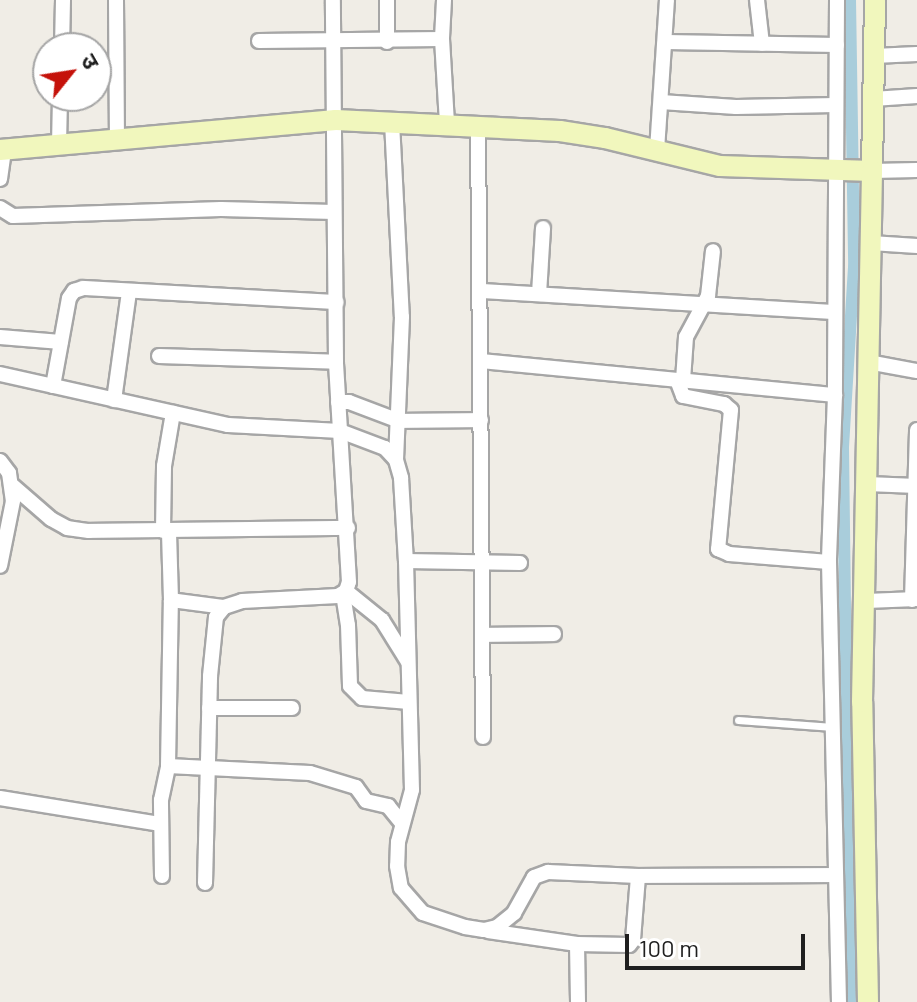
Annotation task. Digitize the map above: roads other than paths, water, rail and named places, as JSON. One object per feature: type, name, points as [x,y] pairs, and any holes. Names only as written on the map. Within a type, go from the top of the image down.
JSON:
[{"type":"street","points":[[62,32],[63,0]]},
{"type":"street","points":[[116,0],[117,139]]},
{"type":"street","points":[[333,0],[336,362],[348,528],[349,582],[345,592],[350,686],[362,698],[409,702]]},
{"type":"street","points":[[387,0],[387,42]]},
{"type":"street","points":[[444,0],[442,39],[447,124]]},
{"type":"street","points":[[657,150],[667,0]]},
{"type":"street","points":[[757,0],[762,44]]},
{"type":"street","points":[[837,0],[835,395],[829,562],[833,875],[839,1002]]},
{"type":"street","points":[[868,1002],[862,702],[871,243],[868,172],[875,0]]},
{"type":"street","points":[[259,41],[442,39]]},
{"type":"street","points":[[666,42],[837,45]]},
{"type":"street","points":[[874,56],[917,54]]},
{"type":"street","points":[[873,99],[917,96]]},
{"type":"street","points":[[661,102],[736,107],[835,105]]},
{"type":"street","points":[[59,145],[60,112]]},
{"type":"street","points":[[0,179],[2,150],[336,120],[478,125],[605,138],[720,166],[837,172],[917,170]]},
{"type":"street","points":[[392,122],[402,317],[396,460],[401,478],[406,561],[412,790],[402,823],[397,866],[401,888],[411,903],[438,919],[484,930],[577,944],[622,947],[633,940],[638,876]]},
{"type":"street","points":[[478,125],[483,737]]},
{"type":"street","points":[[0,208],[13,216],[221,209],[334,212]]},
{"type":"street","points":[[539,294],[543,228]]},
{"type":"street","points":[[871,243],[917,246]]},
{"type":"street","points":[[713,251],[705,304],[686,337],[680,380],[683,396],[724,404],[731,410],[718,549],[729,554],[829,562]]},
{"type":"street","points":[[53,386],[69,298],[74,291],[83,288],[337,302]]},
{"type":"street","points":[[481,291],[834,312]]},
{"type":"street","points":[[114,400],[129,292]]},
{"type":"street","points":[[0,337],[61,342]]},
{"type":"street","points":[[159,356],[336,362]]},
{"type":"street","points":[[481,361],[835,395]]},
{"type":"street","points":[[868,362],[917,371]]},
{"type":"street","points":[[0,374],[228,425],[340,431],[385,448],[396,460]]},
{"type":"street","points":[[338,402],[349,402],[399,421],[481,420]]},
{"type":"street","points":[[162,876],[161,800],[168,766],[171,600],[164,466],[173,413]]},
{"type":"street","points":[[866,601],[915,600],[917,430]]},
{"type":"street","points":[[0,461],[13,486],[67,528],[166,531],[348,528]]},
{"type":"street","points":[[867,484],[915,486]]},
{"type":"street","points":[[0,566],[8,540],[13,486]]},
{"type":"street","points":[[406,561],[520,563]]},
{"type":"street","points":[[171,600],[224,607],[242,601],[345,592],[382,620],[408,663]]},
{"type":"street","points":[[205,883],[209,708],[216,617],[224,607]]},
{"type":"street","points":[[483,635],[554,634]]},
{"type":"street","points":[[209,708],[292,708]]},
{"type":"street","points":[[168,766],[310,773],[356,787],[366,801],[388,806],[402,823]]},
{"type":"street","points":[[0,798],[161,824]]},
{"type":"street","points":[[484,930],[507,921],[529,883],[540,874],[833,875]]},
{"type":"street","points":[[577,944],[578,1002]]},
{"type":"lane","points":[[738,720],[833,727]]},
{"type":"waterway","points":[[850,0],[854,267],[843,448],[850,1002]]}]
